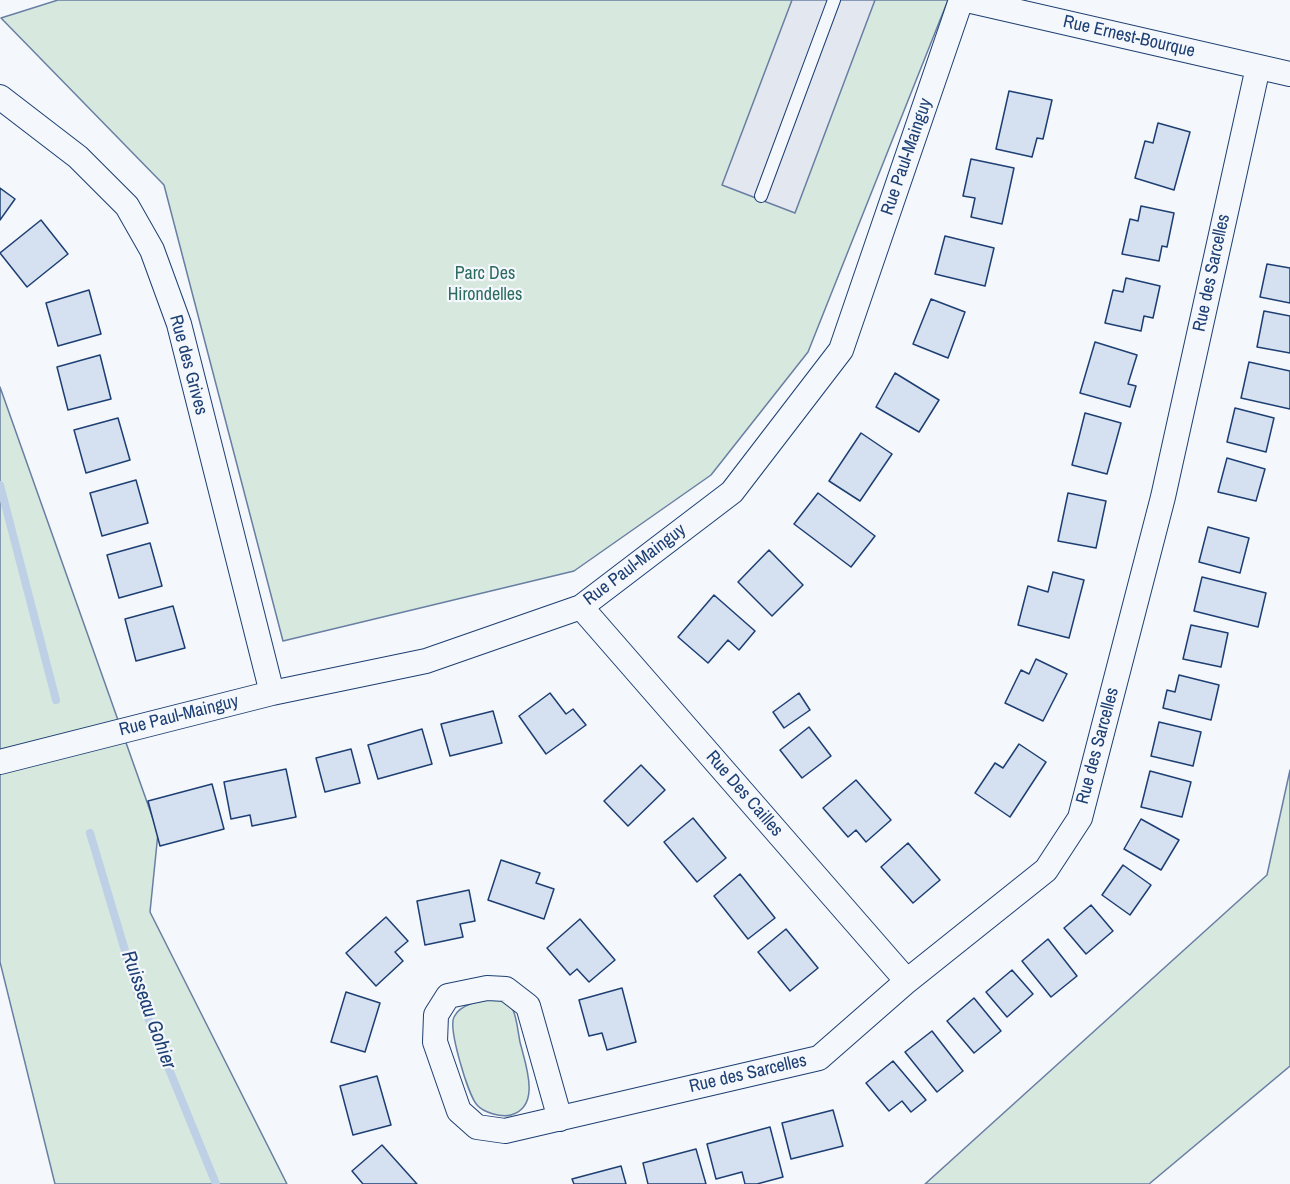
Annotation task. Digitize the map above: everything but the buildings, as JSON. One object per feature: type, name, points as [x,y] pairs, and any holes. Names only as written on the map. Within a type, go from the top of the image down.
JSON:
[{"type":"street","name":"Rue Paul-Mainguy","points":[[0,762],[272,693],[426,661],[581,607],[732,492],[841,350],[961,0]]},
{"type":"street","name":"Rue Ernest-Bourque","points":[[967,0],[1290,74]]},
{"type":"street","name":"Rue des Sarcelles","points":[[560,1119],[528,1006],[506,989],[487,988],[448,996],[436,1015],[435,1042],[459,1111],[477,1127],[505,1131],[560,1119],[819,1058],[907,981],[1046,870],[1080,818],[1163,497],[1258,67]]},
{"type":"street","name":"Rue des Grives","points":[[0,97],[78,157],[127,206],[152,250],[179,324],[272,693]]},
{"type":"street","name":"Rue Des Cailles","points":[[581,607],[907,981]]},
{"type":"lane","points":[[760,196],[834,0]]},
{"type":"green space","name":"Parc Des Hirondelles","points":[[58,0],[948,0],[808,352],[711,475],[574,571],[283,641],[164,185],[1,18]]},
{"type":"green space","points":[[0,387],[158,833],[150,912],[287,1184],[55,1184],[0,962]]},
{"type":"green space","points":[[1290,770],[1290,1066],[1149,1184],[925,1184],[1267,875]]},
{"type":"green space","points":[[494,999],[505,1002],[513,1010],[528,1072],[529,1093],[526,1103],[520,1110],[507,1116],[483,1110],[473,1099],[464,1076],[454,1034],[454,1017],[461,1009],[477,1002]]},
{"type":"shaded area","points":[[792,0],[875,0],[795,213],[722,185]]},
{"type":"waterway","name":"Ruisseau Gohier","points":[[0,485],[56,700]]},
{"type":"waterway","name":"Ruisseau Gohier","points":[[90,833],[137,991],[216,1184]]}]
